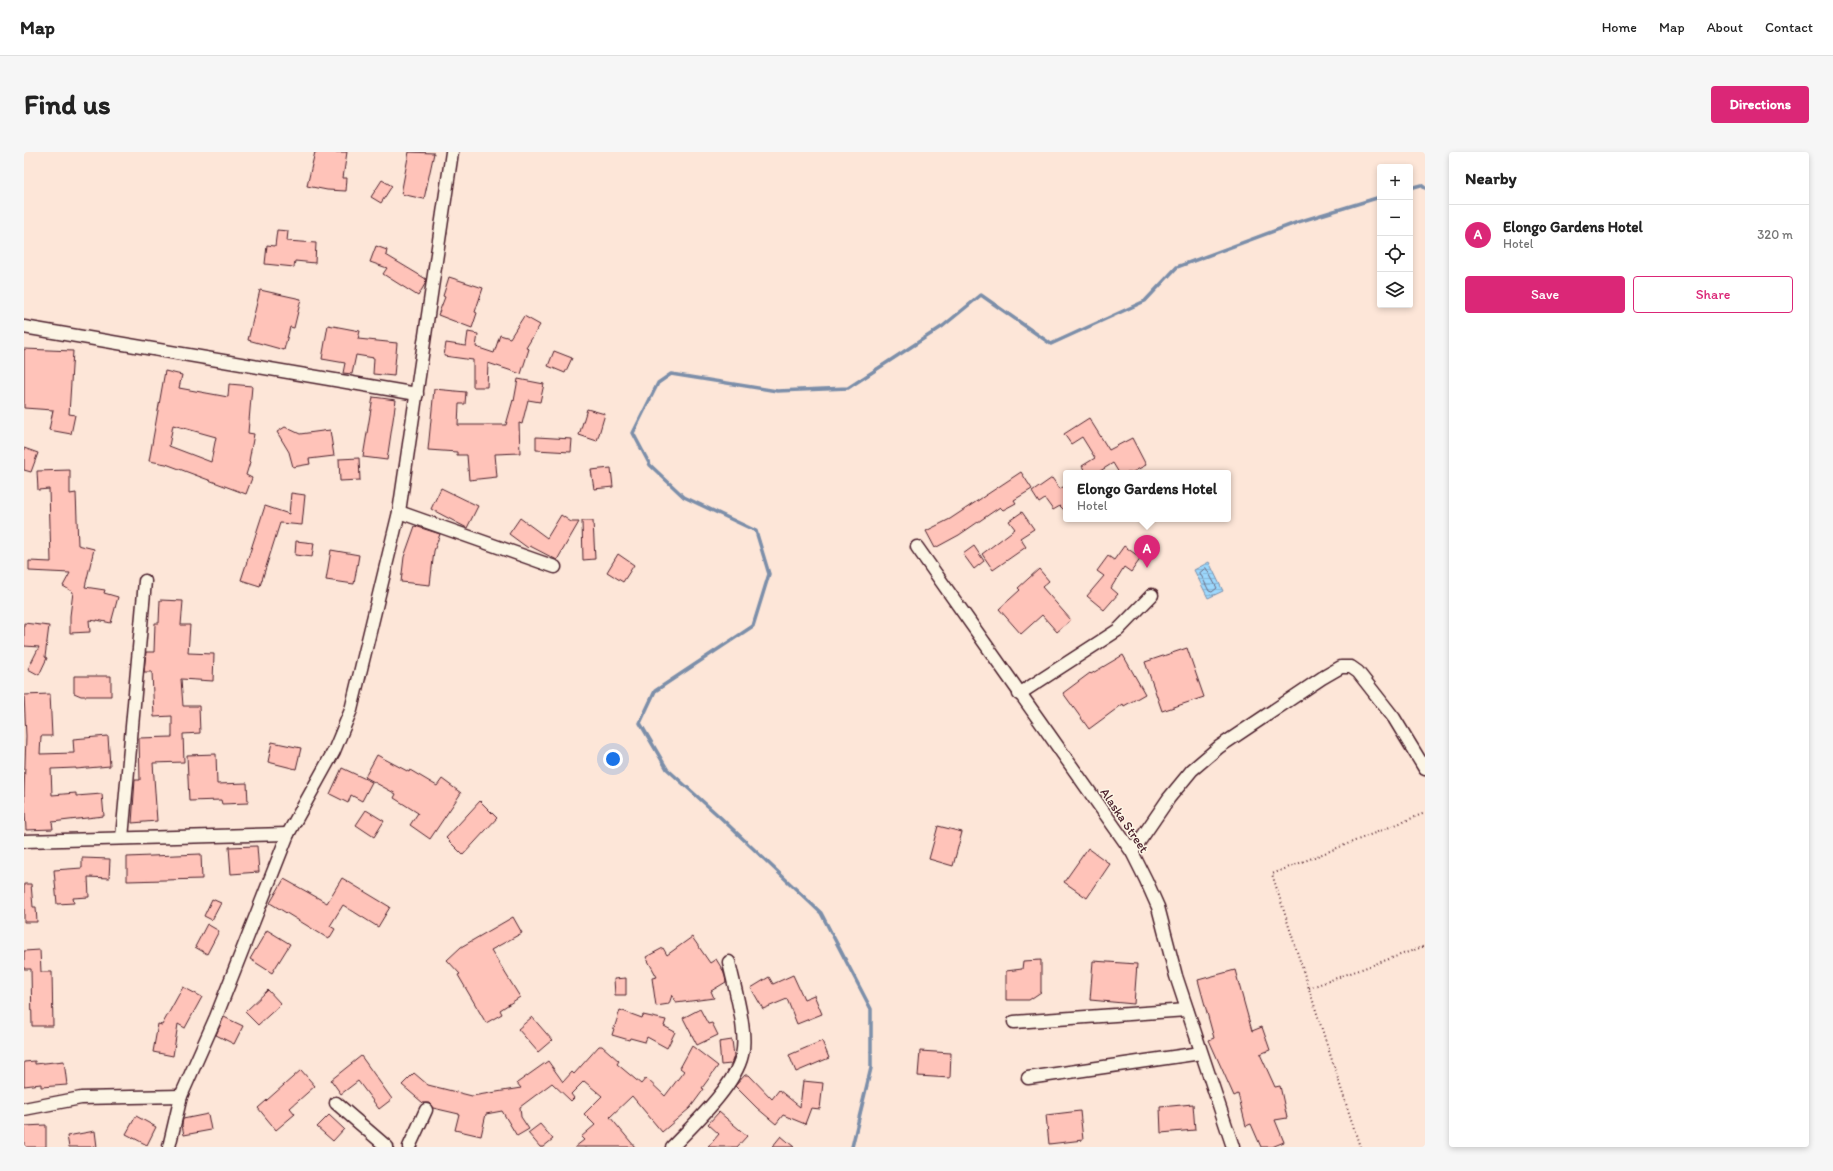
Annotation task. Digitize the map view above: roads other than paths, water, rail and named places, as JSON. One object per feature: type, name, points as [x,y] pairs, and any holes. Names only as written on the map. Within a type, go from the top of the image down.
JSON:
[{"type":"street","points":[[169,1147],[181,1096],[216,1017],[288,834],[334,751],[351,710],[399,512],[452,152]]},
{"type":"street","points":[[24,327],[417,394]]},
{"type":"street","points":[[399,512],[555,567]]},
{"type":"street","name":"Alaska Street","points":[[917,547],[1019,694],[1132,852],[1158,907],[1176,976],[1234,1147]]},
{"type":"street","points":[[122,838],[145,581]]},
{"type":"street","points":[[1019,694],[1118,630],[1152,596]]},
{"type":"street","points":[[1132,852],[1169,798],[1192,770],[1219,747],[1322,678],[1341,667],[1351,667],[1358,672],[1394,718],[1425,769]]},
{"type":"street","points":[[24,841],[288,834]]},
{"type":"street","points":[[672,1147],[729,1082],[738,1068],[743,1054],[742,1024],[729,962]]},
{"type":"street","points":[[1014,1022],[1187,1010]]},
{"type":"street","points":[[1028,1078],[1201,1053]]},
{"type":"street","points":[[24,1109],[81,1098],[181,1096]]},
{"type":"street","points":[[336,1103],[387,1147]]},
{"type":"street","points":[[409,1147],[426,1110]]},
{"type":"water","points":[[1209,562],[1223,591],[1208,598],[1194,570]]},
{"type":"waterway","points":[[1413,187],[1421,185],[1425,188]]},
{"type":"waterway","points":[[852,1147],[871,1068],[871,1009],[821,913],[667,769],[640,723],[655,691],[753,626],[769,574],[756,531],[684,497],[650,465],[633,433],[658,383],[671,374],[777,391],[848,388],[943,326],[981,295],[1051,344],[1145,301],[1177,267],[1298,222],[1377,198]]},
{"type":"place","name":"Elongo Gardens Hotel","points":[[1147,568]]}]
